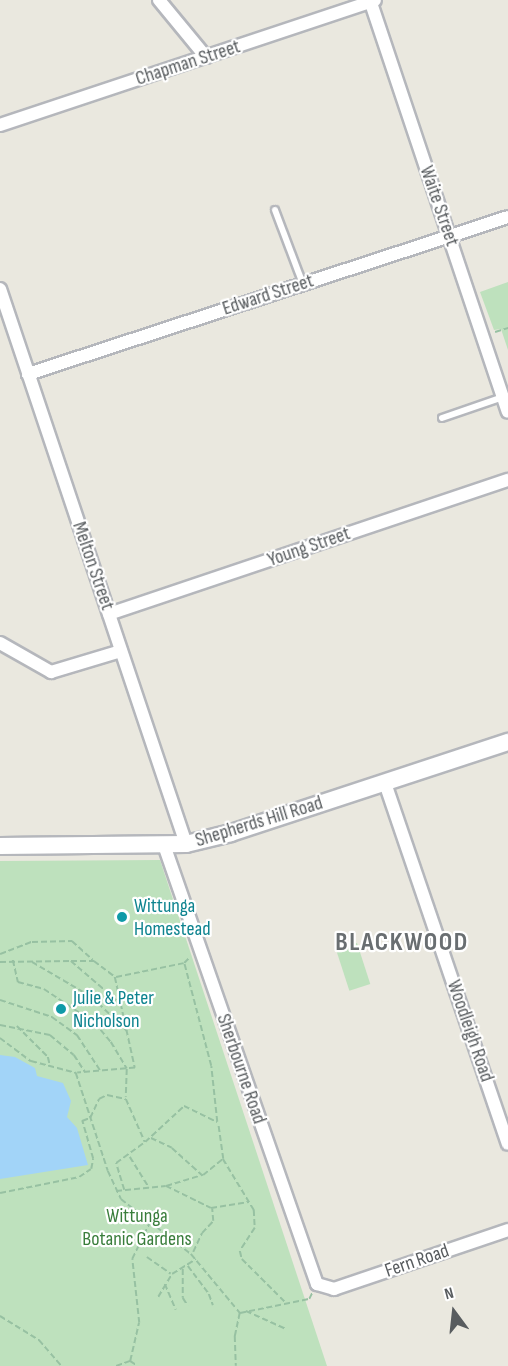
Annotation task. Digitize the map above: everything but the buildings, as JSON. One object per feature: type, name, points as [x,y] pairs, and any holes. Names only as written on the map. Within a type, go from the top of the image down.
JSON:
[{"type":"main road","name":"Shepherds Hill Road","points":[[0,846],[186,844],[231,833],[508,742]]},
{"type":"street","points":[[159,0],[206,57]]},
{"type":"street","name":"Chapman Street","points":[[0,125],[372,1]]},
{"type":"street","name":"Waite Street","points":[[372,1],[508,412]]},
{"type":"street","name":"Edward Street","points":[[28,374],[508,217]]},
{"type":"street","name":"Melton Street","points":[[0,289],[186,844]]},
{"type":"street","name":"Young Street","points":[[109,614],[508,480]]},
{"type":"street","points":[[0,643],[51,672],[121,651]]},
{"type":"street","name":"Woodleigh Road","points":[[385,783],[508,1144]]},
{"type":"street","name":"Sherbourne Road","points":[[164,845],[321,1286]]},
{"type":"street","name":"Fern Road","points":[[321,1286],[508,1230]]},
{"type":"lane","points":[[275,210],[303,284]]},
{"type":"lane","points":[[442,418],[503,397]]},
{"type":"path","points":[[482,335],[508,328]]},
{"type":"path","points":[[0,954],[32,942],[72,941],[115,977],[135,1068],[76,1073],[21,1056],[0,1038]]},
{"type":"path","points":[[201,953],[186,958],[184,963],[211,1066],[223,1159],[250,1202],[255,1228],[240,1251],[242,1259],[285,1302]]},
{"type":"path","points":[[0,962],[12,960],[94,961]]},
{"type":"path","points":[[12,960],[18,982],[44,989],[95,1023],[127,1069],[126,1099],[145,1142]]},
{"type":"path","points":[[29,961],[92,997],[127,1031]]},
{"type":"path","points":[[71,961],[122,1005]]},
{"type":"path","points":[[115,977],[184,963]]},
{"type":"path","points":[[0,1000],[52,1017],[77,1035],[100,1071]]},
{"type":"path","points":[[0,1025],[17,1026],[50,1035],[74,1055],[85,1072]]},
{"type":"path","points":[[17,1026],[48,1057],[50,1066]]},
{"type":"path","points":[[76,1073],[116,1191],[128,1208],[191,1254],[240,1313]]},
{"type":"path","points":[[0,1193],[80,1178],[91,1169],[93,1158],[82,1121],[90,1118],[99,1098],[107,1095],[126,1099]]},
{"type":"path","points":[[124,1190],[116,1163],[130,1156],[184,1106],[217,1122]]},
{"type":"path","points":[[150,1137],[172,1148],[203,1175]]},
{"type":"path","points":[[130,1156],[149,1188]]},
{"type":"path","points":[[116,1191],[166,1186],[203,1175],[223,1159]]},
{"type":"path","points":[[166,1186],[211,1208],[250,1202]]},
{"type":"path","points":[[191,1254],[213,1221],[211,1208]]},
{"type":"path","points":[[130,1361],[139,1323],[132,1259],[149,1224]]},
{"type":"path","points":[[147,1257],[172,1274]]},
{"type":"path","points":[[158,1297],[172,1274],[196,1259]]},
{"type":"path","points":[[187,1265],[209,1294],[213,1305]]},
{"type":"path","points":[[183,1268],[183,1298],[188,1306]]},
{"type":"path","points":[[165,1283],[176,1310]]},
{"type":"path","points":[[240,1313],[285,1302],[309,1299],[321,1286]]},
{"type":"path","points":[[246,1310],[286,1329]]},
{"type":"path","points":[[236,1366],[235,1336],[240,1313]]},
{"type":"path","points":[[0,1316],[39,1340],[62,1366]]},
{"type":"path","points":[[116,1366],[130,1361]]},
{"type":"path","points":[[130,1361],[138,1366]]},
{"type":"green space","points":[[508,282],[508,350],[501,329],[494,330],[480,292]]},
{"type":"green space","name":"Wittunga Botanic Gardens","points":[[160,860],[327,1366],[0,1366],[0,861]]},
{"type":"green space","points":[[357,943],[370,984],[349,991],[336,950]]},
{"type":"water","points":[[0,1055],[15,1057],[35,1068],[37,1076],[63,1083],[71,1101],[67,1117],[77,1128],[88,1165],[0,1179]]},
{"type":"place","name":"Wittunga Homestead","points":[[122,917]]},
{"type":"place","name":"Julie & Peter Nicholson","points":[[61,1009]]},
{"type":"district","name":"BLACKWOOD","points":[[402,943]]}]
